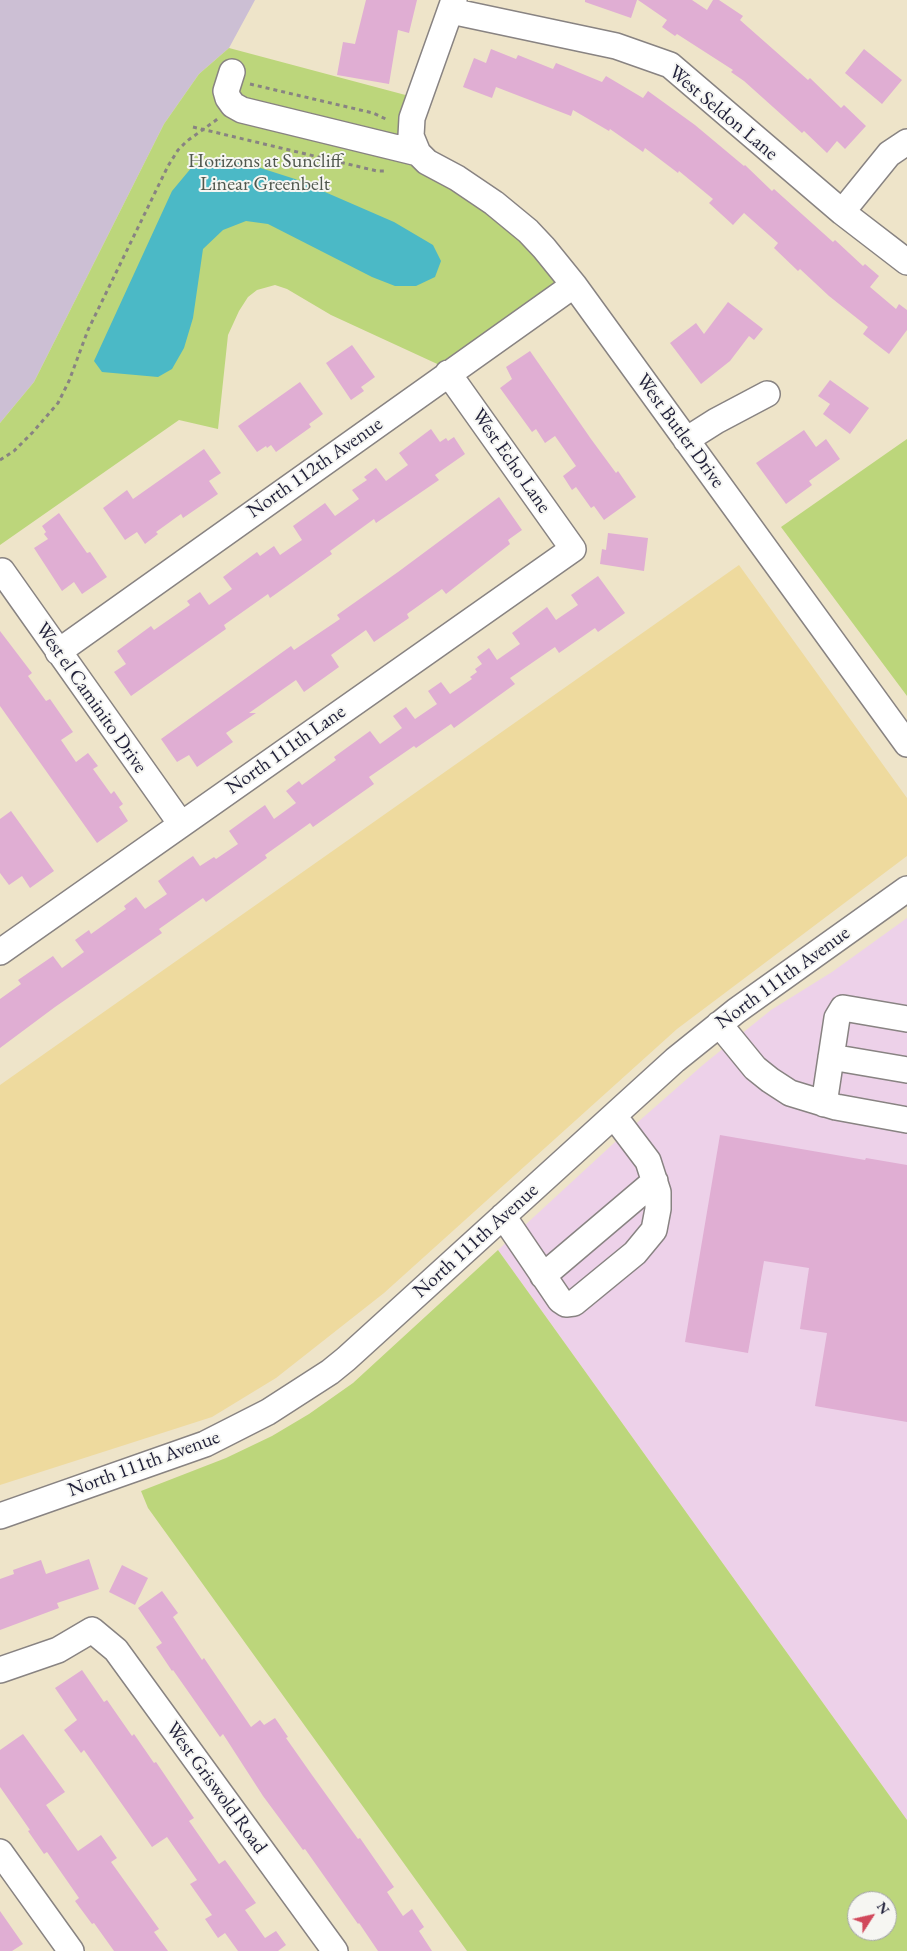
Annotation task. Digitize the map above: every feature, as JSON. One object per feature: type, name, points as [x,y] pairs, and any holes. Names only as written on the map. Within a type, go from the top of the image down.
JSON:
[{"type":"street","points":[[418,153],[411,136],[412,118],[452,5]]},
{"type":"street","name":"West Seldon Lane","points":[[452,5],[616,46],[670,65],[842,212],[907,262]]},
{"type":"street","points":[[231,76],[226,91],[228,98],[233,105],[242,110],[418,153]]},
{"type":"street","points":[[842,212],[889,154],[907,142]]},
{"type":"street","name":"West Butler Drive","points":[[418,153],[427,162],[482,193],[508,214],[544,248],[574,285],[907,744]]},
{"type":"street","name":"North 112th Avenue","points":[[58,652],[574,285]]},
{"type":"street","name":"West Echo Lane","points":[[448,373],[573,549]]},
{"type":"street","points":[[686,440],[716,421],[767,394]]},
{"type":"street","name":"North 111th Lane","points":[[3,945],[181,824],[573,549]]},
{"type":"street","name":"West el Caminito Drive","points":[[1,572],[181,824]]},
{"type":"street","name":"North 111th Avenue","points":[[0,1516],[206,1444],[268,1412],[330,1372],[675,1060],[719,1024],[907,889]]},
{"type":"street","points":[[824,1104],[837,1018],[844,1008],[907,1019]]},
{"type":"street","points":[[719,1024],[755,1068],[790,1093],[836,1108],[907,1120]]},
{"type":"street","points":[[831,1057],[907,1070]]},
{"type":"street","points":[[503,1216],[560,1300],[566,1304],[574,1303],[635,1253],[654,1230],[658,1210],[658,1192],[648,1161],[614,1116]]},
{"type":"street","points":[[543,1276],[655,1181]]},
{"type":"street","name":"West Griswold Road","points":[[0,1670],[58,1650],[92,1630],[116,1650],[335,1951]]},
{"type":"street","points":[[0,1852],[71,1951]]},
{"type":"path","points":[[231,76],[372,113],[388,120]]},
{"type":"path","points":[[0,460],[14,451],[58,403],[110,283],[168,166],[178,150],[233,105]]},
{"type":"path","points":[[193,127],[386,171]]},
{"type":"shaded area","points":[[0,0],[255,0],[229,48],[199,74],[164,124],[34,382],[0,423]]},
{"type":"shaded area","points":[[907,918],[907,1820],[498,1250],[614,1143],[704,1064],[771,1010],[832,972]]},
{"type":"green space","name":"Horizons at Suncliff Linear Greenbelt","points":[[229,48],[413,97],[400,141],[507,230],[540,260],[562,285],[446,368],[331,315],[287,289],[275,285],[257,290],[248,297],[228,335],[218,429],[179,420],[0,545],[0,423],[34,382],[164,124],[199,74]]},
{"type":"green space","points":[[907,439],[907,696],[781,527]]},
{"type":"green space","points":[[498,1250],[907,1820],[907,1951],[467,1951],[148,1508],[141,1491],[226,1458],[272,1436],[309,1414],[353,1383]]},
{"type":"sand","points":[[739,565],[907,798],[907,856],[677,1029],[384,1293],[276,1378],[212,1417],[0,1485],[0,1085]]},
{"type":"water","points":[[209,161],[245,163],[295,179],[394,222],[433,245],[441,261],[435,277],[416,286],[395,286],[372,277],[268,224],[246,221],[223,230],[203,249],[193,318],[184,348],[172,369],[158,377],[102,372],[94,361],[172,191],[192,167]]},
{"type":"building","points":[[366,0],[417,0],[409,33],[398,30],[389,84],[337,75],[343,42],[355,44]]},
{"type":"building","points":[[585,0],[637,0],[631,18],[585,2]]},
{"type":"building","points":[[638,0],[692,0],[707,10],[713,0],[719,0],[743,16],[740,20],[808,80],[810,78],[841,108],[844,105],[866,126],[845,149],[837,141],[827,153],[804,131],[802,133],[744,81],[731,72],[733,70],[677,34],[675,36],[662,27],[667,20]]},
{"type":"building","points":[[491,49],[516,59],[518,55],[553,69],[556,63],[602,82],[606,76],[643,98],[648,91],[745,165],[772,191],[774,189],[833,242],[835,240],[863,266],[865,264],[879,276],[870,287],[896,309],[899,304],[907,310],[907,330],[889,354],[863,334],[868,327],[829,296],[800,269],[798,271],[774,248],[778,243],[744,213],[733,225],[709,203],[713,199],[679,171],[678,173],[645,148],[643,152],[610,129],[609,131],[573,110],[571,116],[496,87],[492,98],[463,87],[474,58],[486,63]]},
{"type":"building","points":[[864,49],[902,80],[882,104],[845,73]]},
{"type":"building","points":[[728,302],[763,329],[754,340],[749,336],[730,361],[701,384],[670,343],[696,323],[704,334]]},
{"type":"building","points":[[352,345],[375,377],[361,387],[364,391],[351,400],[326,363]]},
{"type":"building","points":[[530,351],[591,439],[616,473],[618,471],[636,497],[604,520],[594,506],[591,508],[576,487],[572,490],[563,476],[576,466],[555,436],[545,443],[536,429],[532,432],[500,388],[512,379],[506,367]]},
{"type":"building","points":[[830,380],[869,408],[850,434],[823,414],[830,404],[818,396]]},
{"type":"building","points":[[300,382],[323,414],[309,424],[311,427],[276,452],[271,445],[257,452],[238,426]]},
{"type":"building","points":[[431,429],[440,442],[446,438],[448,441],[454,437],[465,454],[435,475],[439,480],[376,523],[374,519],[330,551],[332,554],[270,598],[268,594],[224,625],[226,629],[131,696],[114,672],[126,664],[117,651],[151,626],[154,630],[190,605],[187,601],[200,592],[209,605],[232,589],[223,577],[257,552],[260,556],[274,546],[280,555],[302,540],[293,526],[325,503],[335,516],[359,499],[352,490],[367,480],[364,477],[376,468],[386,481],[408,465],[399,453]]},
{"type":"building","points":[[804,430],[816,447],[826,439],[840,459],[809,481],[812,485],[786,504],[756,463]]},
{"type":"building","points":[[204,449],[221,473],[209,481],[218,494],[183,518],[181,514],[156,532],[158,534],[145,544],[137,532],[125,540],[103,508],[127,490],[133,499]]},
{"type":"building","points":[[499,497],[522,530],[508,540],[510,544],[446,594],[442,589],[407,614],[409,618],[374,642],[366,630],[331,655],[339,667],[304,692],[296,680],[249,713],[256,713],[226,733],[233,742],[197,767],[189,755],[177,762],[161,739],[291,646],[294,650],[340,619],[337,615]]},
{"type":"building","points":[[59,513],[87,553],[90,552],[107,577],[82,594],[74,582],[62,591],[34,548],[48,539],[44,534],[46,532],[42,526]]},
{"type":"building","points":[[608,533],[648,538],[644,571],[600,564],[602,549],[606,550]]},
{"type":"building","points":[[598,576],[625,613],[598,632],[595,628],[559,653],[555,647],[510,678],[515,684],[454,728],[451,724],[416,748],[414,746],[369,777],[374,784],[313,827],[310,823],[265,855],[267,858],[206,902],[203,898],[159,929],[162,933],[55,1007],[0,1048],[0,999],[21,984],[18,980],[53,956],[62,968],[84,952],[75,940],[89,930],[91,934],[126,909],[124,906],[136,897],[145,909],[167,894],[158,881],[193,856],[200,866],[214,857],[216,859],[238,844],[229,831],[265,805],[274,819],[296,803],[286,791],[299,781],[302,785],[336,760],[334,757],[370,731],[380,744],[402,728],[393,716],[406,707],[415,719],[437,704],[428,691],[441,682],[450,694],[472,679],[470,677],[477,672],[475,669],[482,664],[477,657],[489,648],[497,660],[520,644],[512,633],[547,607],[556,620],[578,605],[571,595]]},
{"type":"building","points":[[0,631],[32,673],[28,676],[46,701],[50,699],[73,732],[61,740],[76,762],[88,753],[98,766],[93,769],[111,794],[114,791],[123,804],[119,807],[128,821],[97,843],[0,706]]},
{"type":"building","points":[[11,811],[54,871],[30,888],[22,876],[9,885],[0,873],[0,819]]},
{"type":"building","points":[[720,1135],[865,1160],[866,1158],[907,1165],[907,1422],[815,1406],[827,1333],[800,1329],[809,1268],[764,1261],[748,1353],[685,1342]]},
{"type":"building","points":[[89,1559],[99,1589],[57,1603],[59,1608],[0,1630],[0,1579],[14,1574],[13,1570],[41,1560],[46,1574]]},
{"type":"building","points":[[122,1565],[148,1578],[135,1605],[109,1592]]},
{"type":"building","points":[[162,1591],[178,1613],[173,1617],[202,1660],[204,1658],[251,1727],[260,1720],[264,1725],[275,1718],[288,1737],[286,1738],[312,1775],[358,1839],[360,1838],[394,1887],[387,1892],[403,1916],[412,1909],[424,1927],[419,1931],[432,1951],[378,1951],[305,1849],[303,1850],[263,1796],[223,1734],[220,1737],[156,1647],[162,1643],[138,1608]]},
{"type":"building","points":[[82,1670],[104,1702],[107,1700],[132,1736],[134,1734],[154,1763],[156,1762],[194,1818],[189,1821],[219,1864],[225,1860],[256,1903],[245,1910],[265,1938],[276,1931],[286,1945],[278,1951],[238,1951],[225,1933],[218,1938],[205,1919],[212,1915],[190,1884],[197,1880],[167,1837],[152,1847],[84,1750],[81,1753],[64,1730],[77,1720],[55,1688]]},
{"type":"building","points":[[23,1734],[65,1792],[46,1805],[78,1851],[101,1835],[117,1858],[111,1862],[159,1929],[154,1932],[168,1951],[114,1951],[75,1901],[79,1898],[47,1852],[44,1854],[28,1831],[30,1830],[0,1787],[0,1750]]},
{"type":"building","points":[[0,1911],[23,1944],[12,1951],[0,1951]]}]
